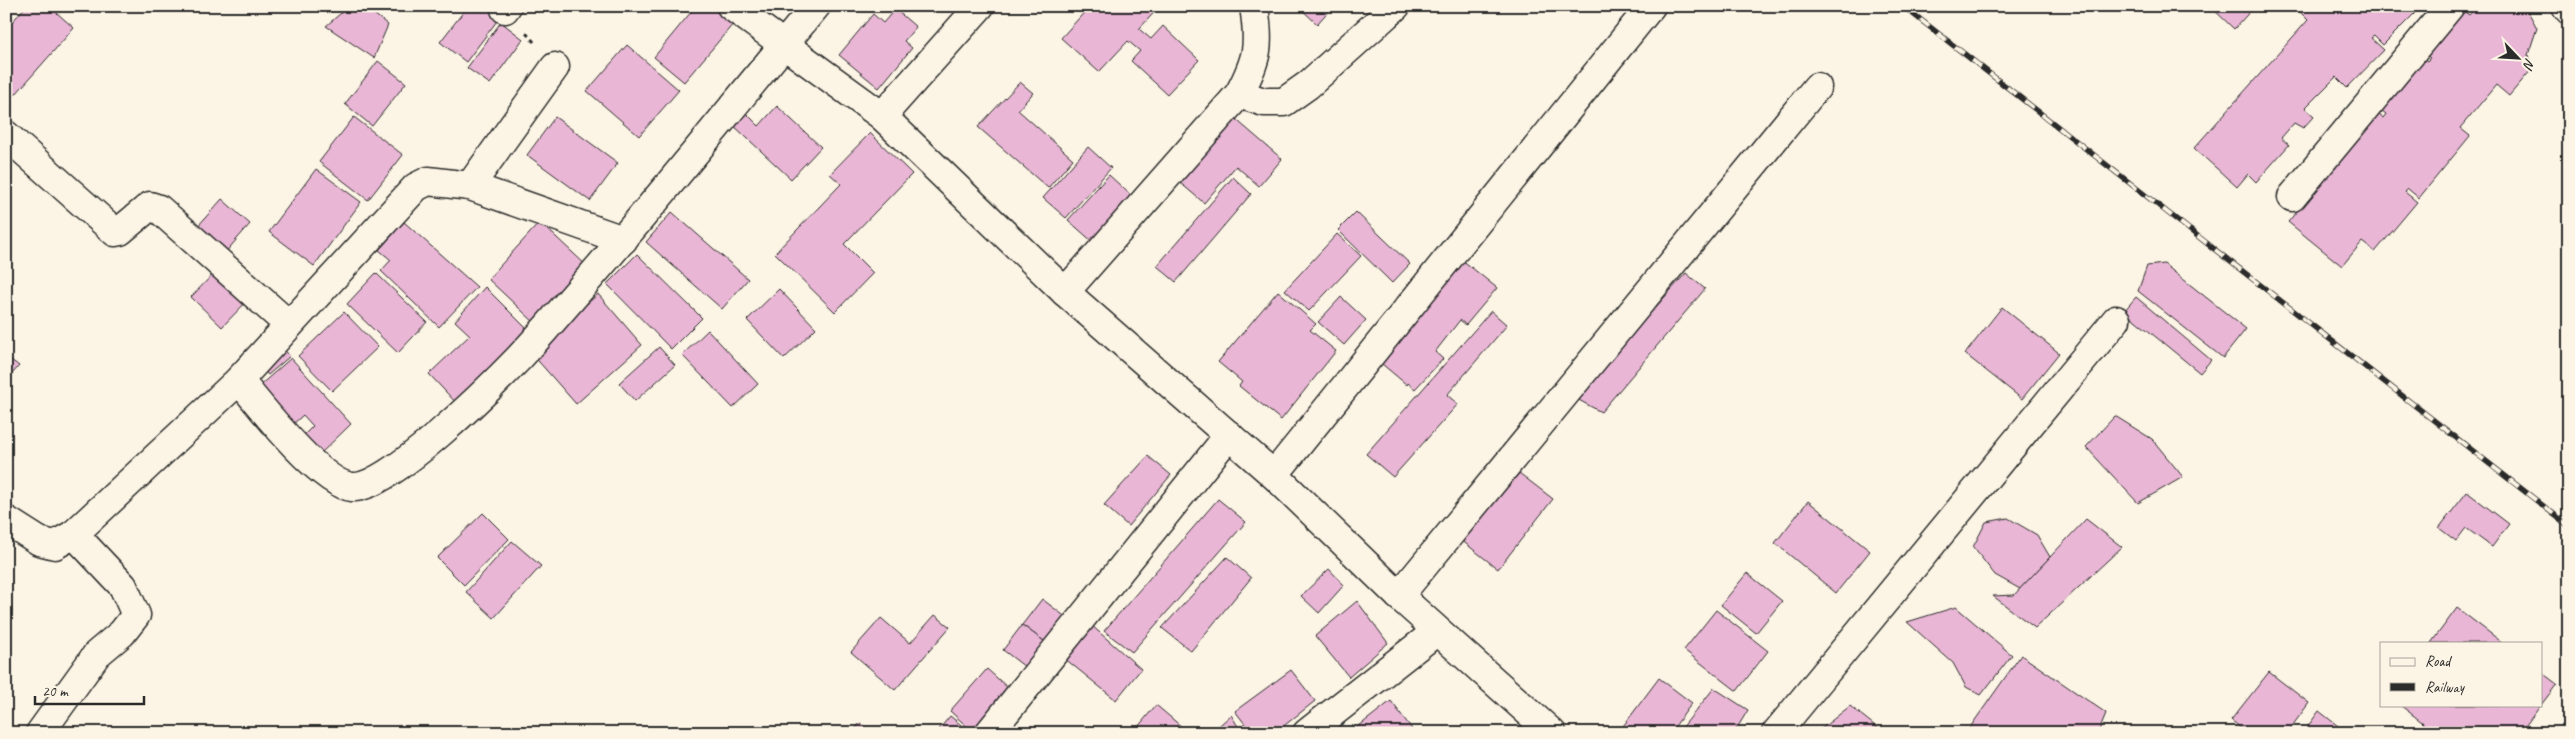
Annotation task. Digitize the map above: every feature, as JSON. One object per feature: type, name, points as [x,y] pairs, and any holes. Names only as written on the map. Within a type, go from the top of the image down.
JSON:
[{"type":"street","points":[[731,6],[783,46],[882,116],[1065,292],[1230,435],[1399,596],[1552,733]]},
{"type":"street","points":[[238,380],[322,472],[340,484],[355,488],[375,481],[418,454],[519,358],[622,240],[816,6]]},
{"type":"street","points":[[882,116],[980,6]]},
{"type":"street","points":[[1065,292],[1239,94],[1254,67],[1258,40],[1254,6]]},
{"type":"street","points":[[1239,94],[1264,102],[1284,102],[1308,85],[1396,6]]},
{"type":"street","points":[[1274,475],[1651,6]]},
{"type":"street","points":[[2292,197],[2450,6]]},
{"type":"street","points":[[2566,6],[2569,10]]},
{"type":"street","points":[[470,186],[555,67]]},
{"type":"street","points":[[1399,596],[1817,86]]},
{"type":"street","points":[[6,135],[116,232],[120,231],[150,206],[159,209],[289,325]]},
{"type":"street","points":[[6,520],[38,541],[55,545],[74,534],[238,380],[416,188],[428,181],[470,186],[622,240]]},
{"type":"street","points":[[1776,733],[2116,320]]},
{"type":"street","points":[[989,733],[1230,435]]},
{"type":"street","points":[[40,733],[96,654],[122,633],[136,615],[123,586],[74,534]]},
{"type":"street","points":[[1307,733],[1437,630]]},
{"type":"path","points":[[506,8],[555,67]]},
{"type":"building","points":[[26,6],[49,6],[74,28],[15,95],[6,87],[6,29]]},
{"type":"building","points":[[349,6],[364,6],[388,25],[374,58],[326,26]]},
{"type":"building","points":[[468,6],[485,6],[500,17],[466,62],[440,42]]},
{"type":"building","points":[[696,6],[714,6],[734,23],[684,82],[654,57]]},
{"type":"building","points":[[1090,6],[1160,6],[1139,29],[1151,39],[1163,26],[1199,60],[1167,94],[1131,61],[1140,51],[1128,41],[1099,72],[1061,38]]},
{"type":"building","points":[[1298,6],[1333,6],[1317,24]]},
{"type":"building","points":[[2210,6],[2255,6],[2234,29]]},
{"type":"building","points":[[2303,6],[2422,6],[2383,45],[2374,36],[2371,38],[2384,50],[2347,88],[2336,77],[2305,108],[2314,116],[2303,128],[2294,123],[2281,138],[2289,145],[2256,182],[2248,174],[2237,187],[2194,148],[2308,20],[2299,11]]},
{"type":"building","points":[[2457,6],[2469,15],[2476,8],[2474,6],[2525,6],[2537,28],[2528,55],[2532,69],[2509,96],[2496,85],[2460,128],[2470,136],[2419,198],[2408,189],[2405,192],[2417,202],[2375,252],[2362,242],[2342,266],[2288,222],[2303,204],[2324,162],[2334,170],[2342,159],[2333,153],[2369,107],[2383,118],[2386,114],[2376,106],[2417,53],[2427,61],[2430,58],[2422,52]]},
{"type":"building","points":[[895,9],[916,27],[904,41],[912,48],[879,88],[839,55],[873,14],[883,23]]},
{"type":"building","points":[[501,22],[523,39],[490,84],[467,68]]},
{"type":"building","points":[[627,45],[679,90],[639,136],[587,91]]},
{"type":"building","points":[[378,61],[406,83],[372,126],[345,104]]},
{"type":"building","points":[[1020,82],[1033,93],[1018,110],[1073,159],[1048,188],[978,127]]},
{"type":"building","points":[[777,106],[821,147],[791,179],[732,124],[745,112],[759,126]]},
{"type":"building","points":[[1232,116],[1282,159],[1259,186],[1236,166],[1204,203],[1178,181]]},
{"type":"building","points":[[354,117],[403,155],[368,200],[319,162]]},
{"type":"building","points":[[555,117],[618,163],[590,201],[527,155]]},
{"type":"building","points":[[870,133],[912,174],[844,244],[873,273],[835,312],[775,253],[841,184],[830,174]]},
{"type":"building","points":[[1088,147],[1111,168],[1066,218],[1043,198]]},
{"type":"building","points":[[316,169],[361,202],[314,266],[269,232]]},
{"type":"building","points":[[1109,175],[1135,199],[1094,243],[1068,220]]},
{"type":"building","points":[[1233,177],[1251,194],[1176,282],[1157,266]]},
{"type":"building","points":[[222,199],[250,224],[218,261],[189,236]]},
{"type":"building","points":[[672,212],[748,279],[722,309],[646,242]]},
{"type":"building","points":[[1356,212],[1410,264],[1392,283],[1338,230]]},
{"type":"building","points":[[404,222],[477,287],[439,327],[381,271],[391,260],[379,250]]},
{"type":"building","points":[[540,222],[588,267],[536,324],[488,279]]},
{"type":"building","points":[[1337,234],[1361,256],[1309,311],[1285,290]]},
{"type":"building","points":[[637,254],[702,318],[671,349],[607,284]]},
{"type":"building","points":[[1456,255],[1497,288],[1466,325],[1460,320],[1435,352],[1443,359],[1415,389],[1408,383],[1407,385],[1376,359]]},
{"type":"building","points":[[2164,264],[2246,329],[2223,358],[2138,291],[2147,266]]},
{"type":"building","points":[[220,267],[251,297],[222,327],[191,297]]},
{"type":"building","points":[[376,273],[427,322],[398,353],[347,304]]},
{"type":"building","points":[[1686,273],[1705,289],[1601,412],[1575,398]]},
{"type":"building","points":[[485,287],[533,335],[459,406],[429,374],[470,335],[455,321]]},
{"type":"building","points":[[779,289],[816,328],[784,359],[747,320]]},
{"type":"building","points":[[1278,291],[1316,324],[1310,330],[1336,351],[1281,420],[1239,386],[1242,382],[1218,362]]},
{"type":"building","points":[[598,294],[642,345],[576,404],[532,354]]},
{"type":"building","points":[[1341,297],[1366,320],[1344,345],[1318,322]]},
{"type":"building","points":[[2136,297],[2211,360],[2200,373],[2124,311]]},
{"type":"building","points":[[2002,307],[2059,353],[2022,399],[1965,354]]},
{"type":"building","points":[[1491,311],[1507,325],[1447,395],[1458,404],[1393,477],[1366,454]]},
{"type":"building","points":[[344,312],[378,347],[332,391],[298,356]]},
{"type":"building","points":[[708,330],[758,384],[733,408],[682,355]]},
{"type":"building","points":[[278,343],[290,356],[268,375],[257,362]]},
{"type":"building","points":[[659,347],[675,365],[635,401],[619,383]]},
{"type":"building","points":[[6,356],[19,366],[6,381]]},
{"type":"building","points":[[291,358],[351,424],[316,458],[299,440],[313,426],[303,415],[291,426],[258,387]]},
{"type":"building","points":[[2115,416],[2152,439],[2183,477],[2138,503],[2086,447]]},
{"type":"building","points":[[1148,456],[1171,475],[1128,526],[1104,505]]},
{"type":"building","points":[[1510,466],[1553,499],[1498,569],[1456,536]]},
{"type":"building","points":[[2467,492],[2509,524],[2492,547],[2466,528],[2456,541],[2439,528]]},
{"type":"building","points":[[1218,499],[1246,522],[1132,652],[1104,631]]},
{"type":"building","points":[[1808,501],[1870,551],[1836,593],[1775,543]]},
{"type":"building","points":[[483,513],[509,539],[464,585],[437,558]]},
{"type":"building","points":[[2008,518],[2037,535],[2050,557],[2020,589],[1995,575],[1973,547],[1986,522]]},
{"type":"building","points":[[2086,519],[2122,547],[2035,628],[1993,596],[2014,595]]},
{"type":"building","points":[[512,541],[541,566],[494,618],[466,592]]},
{"type":"building","points":[[1227,557],[1251,578],[1191,651],[1162,628]]},
{"type":"building","points":[[1329,569],[1344,585],[1319,613],[1301,596]]},
{"type":"building","points":[[1747,573],[1782,601],[1756,633],[1721,605]]},
{"type":"building","points":[[1042,599],[1067,618],[1048,644],[1022,625]]},
{"type":"building","points":[[1357,601],[1388,643],[1349,677],[1315,636]]},
{"type":"building","points":[[1956,607],[2012,655],[1981,695],[1966,687],[1953,663],[1907,622]]},
{"type":"building","points":[[2457,608],[2502,642],[2432,642]]},
{"type":"building","points":[[1716,610],[1768,651],[1737,691],[1684,650]]},
{"type":"building","points":[[935,615],[950,627],[895,690],[851,652],[881,618],[910,643]]},
{"type":"building","points":[[1022,625],[1048,644],[1029,670],[1003,650]]},
{"type":"building","points":[[1091,625],[1141,669],[1116,700],[1064,658]]},
{"type":"building","points":[[2021,655],[2106,713],[2098,733],[1966,733]]},
{"type":"building","points":[[987,669],[1018,697],[986,733],[974,733],[950,711]]},
{"type":"building","points":[[1291,670],[1315,701],[1275,733],[1252,733],[1235,711]]},
{"type":"building","points":[[2269,672],[2309,703],[2287,733],[2247,733],[2231,720]]},
{"type":"building","points":[[2542,673],[2557,684],[2542,704]]},
{"type":"building","points":[[1659,678],[1692,703],[1670,733],[1618,733]]},
{"type":"building","points":[[1714,688],[1748,710],[1734,733],[1678,733]]},
{"type":"building","points":[[1391,701],[1412,729],[1407,733],[1350,733]]},
{"type":"building","points":[[1156,705],[1189,733],[1133,733]]},
{"type":"building","points":[[1850,706],[1884,733],[1816,733]]},
{"type":"building","points":[[2401,706],[2540,706],[2520,733],[2436,733]]},
{"type":"building","points":[[2319,711],[2347,733],[2303,733]]},
{"type":"building","points":[[1231,715],[1242,733],[1211,733]]},
{"type":"building","points":[[950,716],[971,733],[936,733]]},
{"type":"building","points":[[860,723],[873,733],[852,733]]},
{"type":"railway","points":[[1903,6],[2569,526]]}]
